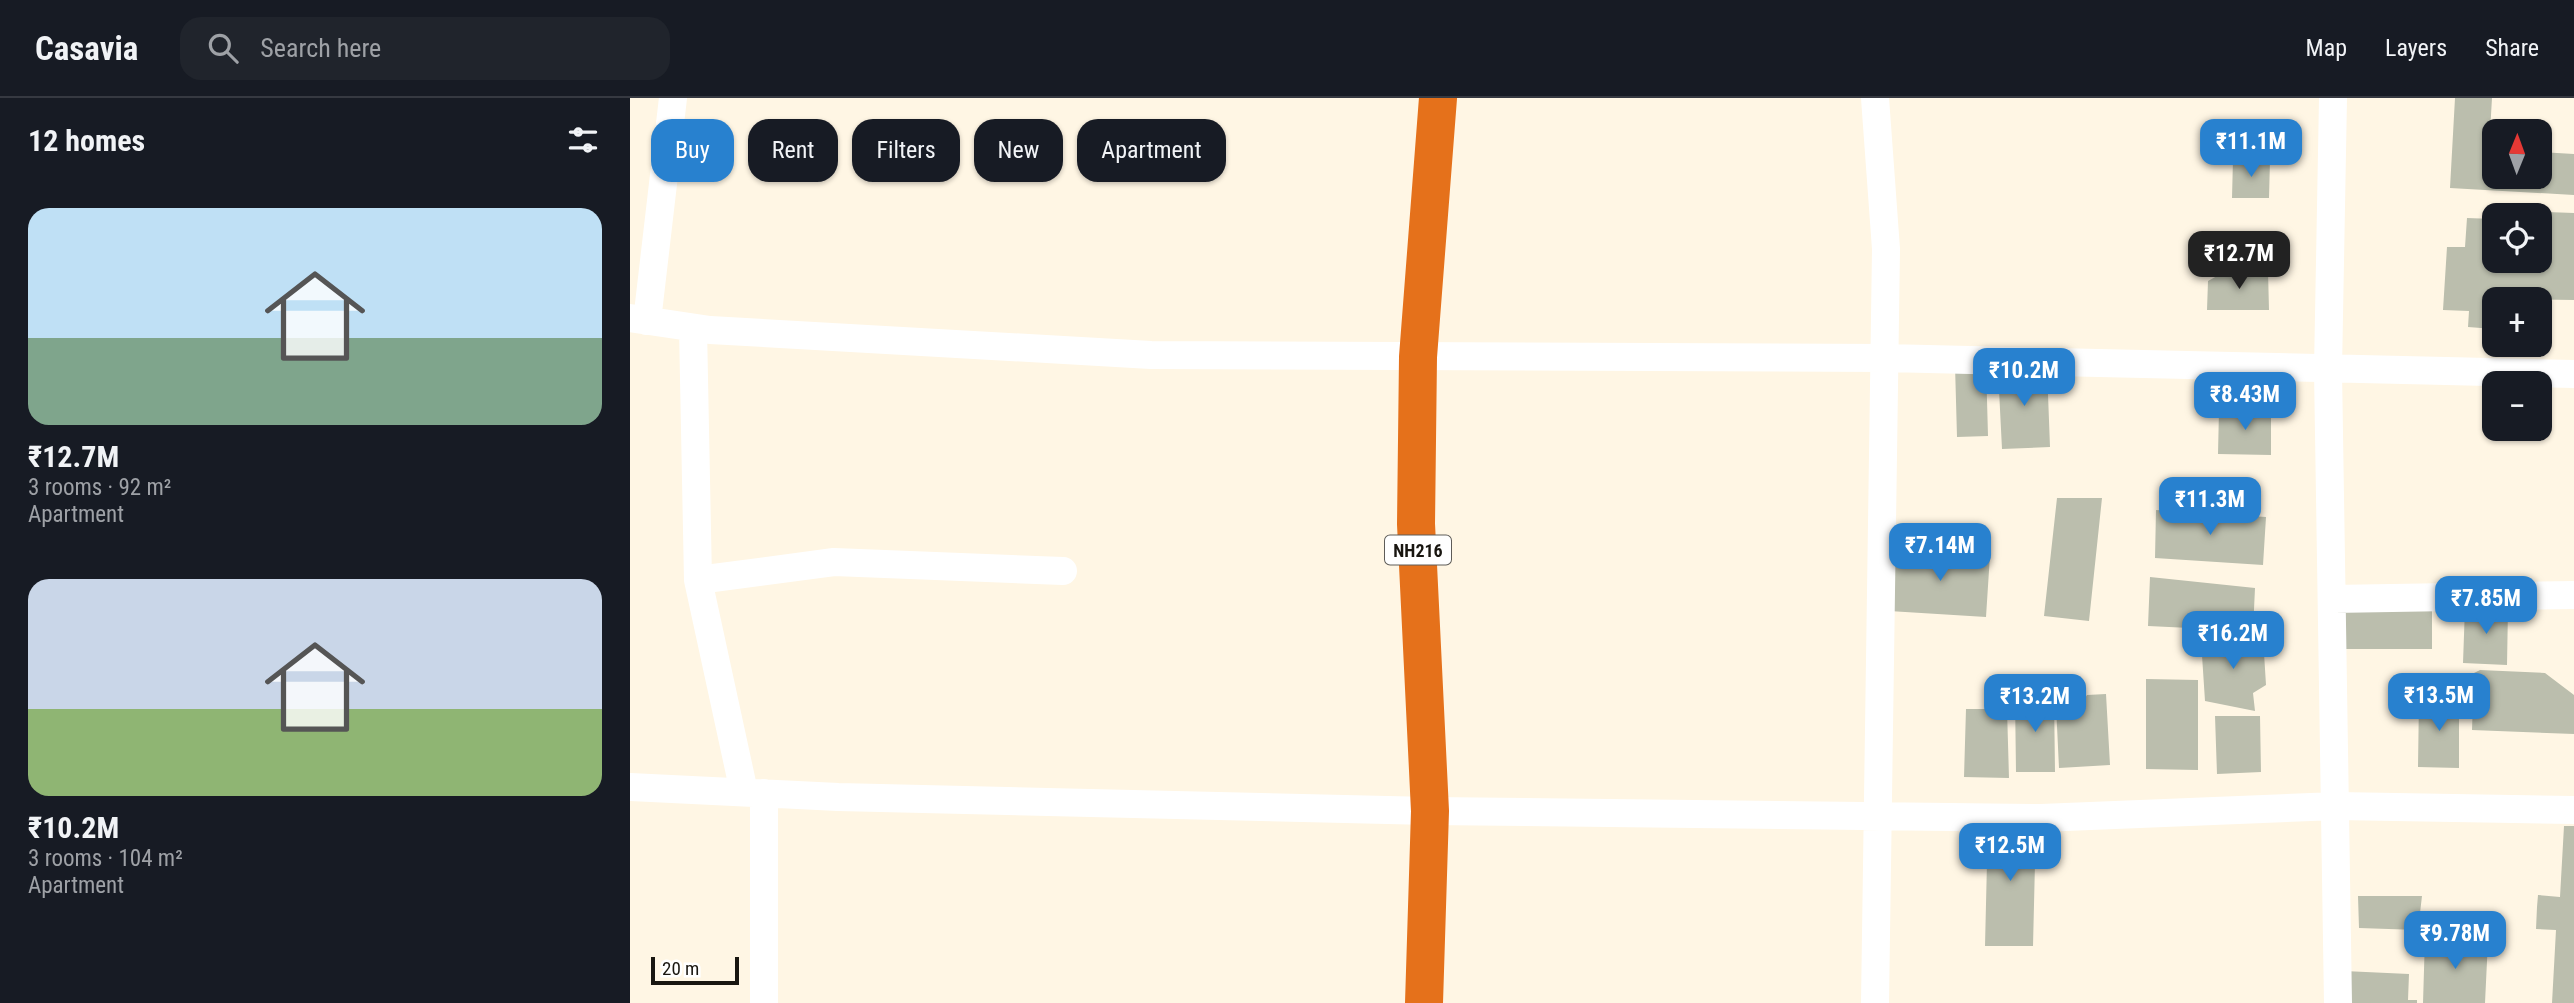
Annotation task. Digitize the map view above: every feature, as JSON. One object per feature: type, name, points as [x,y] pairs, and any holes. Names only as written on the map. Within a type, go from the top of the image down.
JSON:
[{"type":"highway","name":"NH216","points":[[1424,1003],[1430,810],[1416,524],[1418,357],[1438,98]]},
{"type":"street","points":[[673,98],[638,319],[693,328],[1151,355],[1885,358],[2574,374]]},
{"type":"street","points":[[1875,98],[1886,249],[1875,1003]]},
{"type":"street","points":[[2333,98],[2328,370],[2338,1003]]},
{"type":"street","points":[[693,328],[698,580],[754,793],[764,1003]]},
{"type":"street","points":[[698,580],[834,562],[1063,571]]},
{"type":"street","points":[[2332,599],[2574,595]]},
{"type":"street","points":[[630,787],[754,793],[1430,810],[2041,818],[2336,806],[2574,810]]},
{"type":"building","points":[[2455,98],[2492,98],[2491,119],[2482,119],[2482,189],[2552,189],[2552,153],[2574,154],[2574,195],[2450,188]]},
{"type":"building","points":[[2233,159],[2270,160],[2269,198],[2232,198]]},
{"type":"building","points":[[2552,212],[2574,213],[2574,300],[2552,300],[2552,287],[2482,287],[2482,328],[2468,327],[2469,311],[2443,310],[2447,247],[2465,247],[2467,218],[2482,219],[2482,273],[2552,273]]},
{"type":"building","points":[[2226,271],[2268,271],[2269,310],[2207,310],[2208,281]]},
{"type":"building","points":[[1986,364],[1988,436],[1957,437],[1955,365]]},
{"type":"building","points":[[2047,368],[2050,447],[2002,449],[1998,370]]},
{"type":"building","points":[[2219,410],[2271,410],[2271,455],[2218,454]]},
{"type":"building","points":[[2057,498],[2102,498],[2089,621],[2044,616]]},
{"type":"building","points":[[2156,510],[2266,517],[2263,565],[2155,558]]},
{"type":"building","points":[[1893,549],[1990,555],[1986,617],[1889,611]]},
{"type":"building","points":[[2150,577],[2255,588],[2253,631],[2148,626]]},
{"type":"building","points":[[2338,605],[2432,605],[2432,649],[2338,649]]},
{"type":"building","points":[[2465,607],[2508,608],[2507,665],[2463,663]]},
{"type":"building","points":[[2263,637],[2266,685],[2253,693],[2255,711],[2205,701],[2201,640]]},
{"type":"building","points":[[2480,670],[2545,673],[2574,695],[2574,734],[2472,730],[2474,673]]},
{"type":"building","points":[[2146,679],[2198,680],[2198,770],[2146,769]]},
{"type":"building","points":[[2106,694],[2110,765],[2059,768],[2056,705],[2082,703],[2087,695]]},
{"type":"building","points":[[2054,696],[2055,772],[2016,772],[2015,697]]},
{"type":"building","points":[[2419,699],[2459,699],[2459,768],[2418,767]]},
{"type":"building","points":[[1966,709],[2007,709],[2009,778],[1964,777]]},
{"type":"building","points":[[2215,716],[2260,716],[2261,772],[2217,774]]},
{"type":"building","points":[[1988,820],[2036,821],[2033,946],[1985,946]]},
{"type":"building","points":[[2564,826],[2574,826],[2574,1003],[2552,1003],[2556,930],[2536,929],[2537,907],[2538,895],[2560,897]]},
{"type":"building","points":[[2358,896],[2422,896],[2418,930],[2359,928]]},
{"type":"building","points":[[2425,937],[2488,940],[2485,1003],[2423,1003]]},
{"type":"building","points":[[2344,971],[2409,974],[2408,1000],[2417,1000],[2417,1003],[2342,1003]]}]
